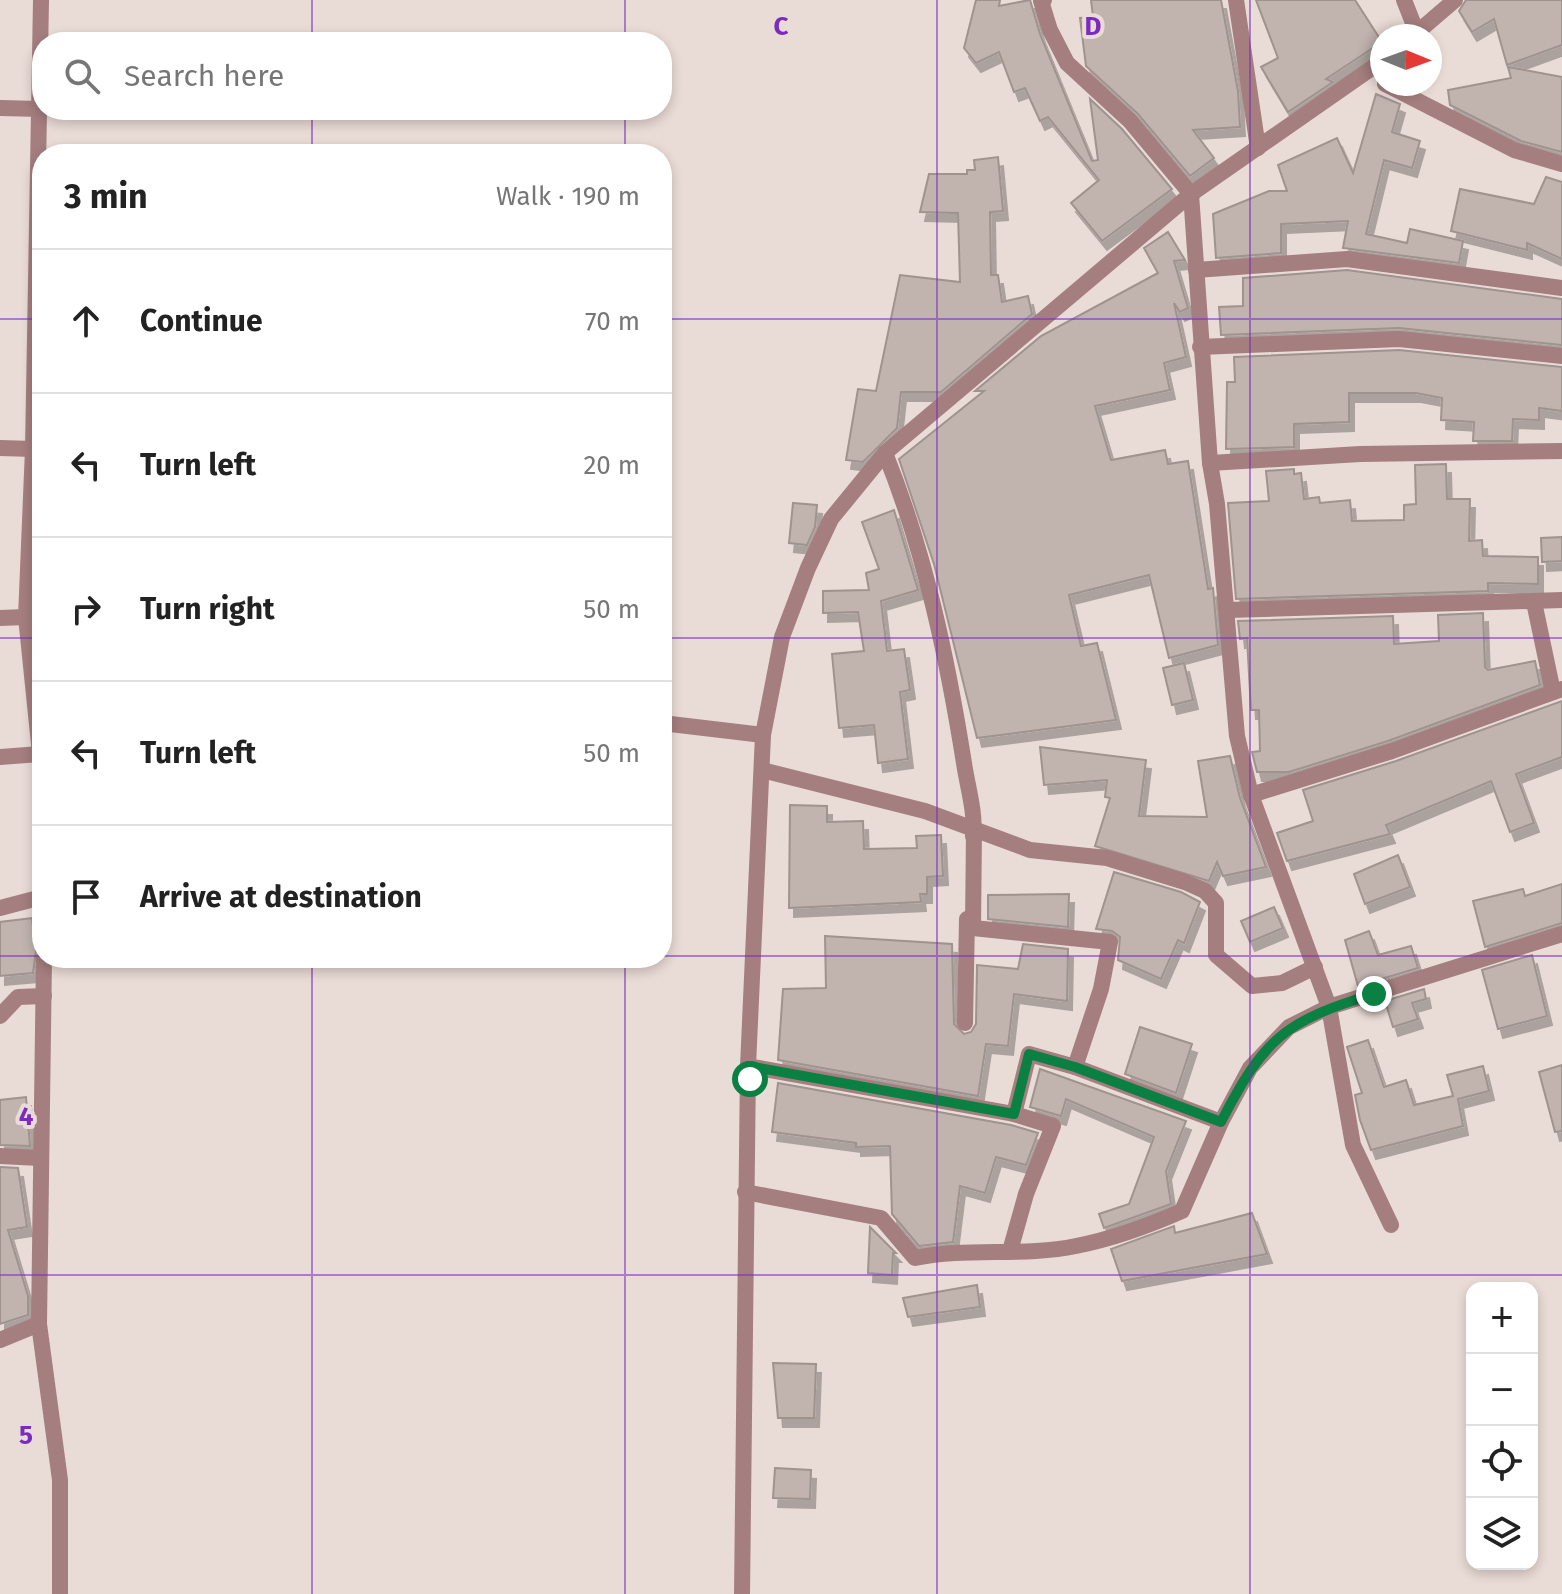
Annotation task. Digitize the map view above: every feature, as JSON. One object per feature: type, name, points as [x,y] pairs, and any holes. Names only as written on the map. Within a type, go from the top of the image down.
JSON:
[{"type":"street","points":[[41,0],[41,32]]},
{"type":"street","points":[[1044,0],[1041,1],[1050,30],[1067,63],[1130,121],[1191,194],[1200,347],[1237,736],[1251,795],[1329,1007],[1353,1145],[1391,1225]]},
{"type":"street","points":[[1236,0],[1258,148]]},
{"type":"street","points":[[1404,0],[1412,24]]},
{"type":"street","points":[[1427,24],[1455,0]]},
{"type":"street","points":[[742,1594],[748,1066],[763,735],[782,637],[808,568],[831,519],[885,453],[1191,194],[1370,72]]},
{"type":"street","points":[[1366,75],[1370,77]]},
{"type":"street","points":[[1409,96],[1514,150],[1562,164]]},
{"type":"street","points":[[0,108],[32,109]]},
{"type":"street","points":[[40,144],[41,120]]},
{"type":"street","points":[[1196,270],[1347,259],[1562,288]]},
{"type":"street","points":[[1200,347],[1399,339],[1562,356]]},
{"type":"street","points":[[0,448],[32,449]]},
{"type":"street","points":[[1210,463],[1360,454],[1562,451]]},
{"type":"street","points":[[885,453],[905,501],[934,605],[974,829],[973,928],[1110,942],[1101,989],[1075,1067]]},
{"type":"street","points":[[32,473],[26,617],[32,636]]},
{"type":"street","points":[[1227,610],[1317,604],[1442,606],[1562,600]]},
{"type":"street","points":[[1251,795],[1392,751],[1558,690],[1534,602]]},
{"type":"street","points":[[0,618],[26,617]]},
{"type":"street","points":[[672,724],[763,735]]},
{"type":"street","points":[[0,757],[32,755]]},
{"type":"street","points":[[762,770],[925,811],[1030,850],[1107,858],[1205,891],[1216,903],[1216,955],[1252,986],[1282,983],[1315,967]]},
{"type":"street","points":[[965,1023],[969,868],[974,829]]},
{"type":"street","points":[[0,908],[32,900]]},
{"type":"street","points":[[745,1192],[881,1218],[915,1258],[941,1252],[1075,1247],[1145,1227],[1182,1211],[1221,1122],[1250,1068],[1289,1027],[1329,1007],[1562,934]]},
{"type":"street","points":[[44,968],[39,1324],[60,1480],[60,1594]]},
{"type":"street","points":[[0,1016],[18,997],[44,996]]},
{"type":"street","points":[[1014,1114],[1029,1054],[1075,1067],[1221,1122]]},
{"type":"street","points":[[748,1066],[1014,1114],[1053,1126],[1026,1194],[1010,1251]]},
{"type":"street","points":[[0,1156],[40,1158]]},
{"type":"street","points":[[0,1340],[39,1324]]},
{"type":"building","points":[[976,0],[1000,0],[999,6],[1030,0],[1040,34],[1092,161],[1098,160],[1090,99],[1122,129],[1172,189],[1102,241],[1071,203],[1099,180],[1048,117],[1040,121],[1025,88],[1014,92],[999,52],[976,63],[964,48]]},
{"type":"building","points":[[1091,0],[1221,0],[1238,91],[1240,127],[1193,130],[1214,158],[1190,176],[1138,114],[1086,66],[1080,18],[1093,17]]},
{"type":"building","points":[[1256,0],[1355,0],[1370,24],[1370,50],[1326,79],[1333,82],[1288,112],[1261,67],[1278,58]]},
{"type":"building","points":[[1466,0],[1562,0],[1562,45],[1507,65],[1494,19],[1472,32],[1459,11]]},
{"type":"building","points":[[1508,67],[1562,77],[1562,152],[1521,141],[1450,105],[1448,90],[1511,78]]},
{"type":"building","points":[[1375,96],[1400,104],[1392,132],[1420,141],[1412,168],[1384,160],[1366,234],[1407,243],[1410,229],[1463,241],[1459,263],[1343,248],[1348,221],[1281,224],[1281,253],[1216,258],[1213,214],[1269,191],[1287,191],[1278,165],[1337,138],[1353,173]]},
{"type":"building","points":[[998,157],[1003,211],[990,212],[991,275],[998,275],[1002,302],[1028,296],[1032,314],[941,392],[901,392],[897,428],[863,462],[846,460],[858,389],[876,391],[900,275],[960,282],[958,213],[920,212],[929,174],[967,174],[967,170],[975,170],[974,160]]},
{"type":"building","points":[[1546,177],[1562,182],[1562,259],[1527,243],[1527,250],[1451,231],[1460,189],[1534,204]]},
{"type":"building","points":[[1168,232],[1185,260],[1174,261],[1188,308],[1180,312],[1174,303],[1186,357],[1164,363],[1170,390],[1095,406],[1111,460],[1165,450],[1168,464],[1188,461],[1208,589],[1213,588],[1218,645],[1169,658],[1149,575],[1069,595],[1081,646],[1097,643],[1116,720],[977,738],[934,564],[899,459],[984,391],[975,391],[1041,336],[1158,273],[1144,248]]},
{"type":"building","points":[[1347,270],[1562,299],[1562,345],[1399,328],[1221,335],[1219,307],[1243,306],[1243,278]]},
{"type":"building","points":[[1399,350],[1562,367],[1562,411],[1539,408],[1539,420],[1513,419],[1512,441],[1473,441],[1474,422],[1441,420],[1442,398],[1416,393],[1349,393],[1349,422],[1294,424],[1294,447],[1226,449],[1227,382],[1235,382],[1234,357]]},
{"type":"building","points":[[1446,464],[1447,499],[1470,499],[1469,541],[1482,540],[1483,556],[1538,557],[1538,584],[1488,583],[1488,591],[1236,599],[1228,503],[1269,501],[1266,471],[1294,469],[1294,474],[1301,473],[1304,499],[1319,497],[1320,503],[1350,500],[1352,521],[1404,520],[1404,505],[1416,504],[1415,465]]},
{"type":"building","points":[[793,503],[817,505],[815,527],[807,545],[789,543]]},
{"type":"building","points":[[894,510],[918,590],[881,601],[887,651],[904,649],[910,690],[900,692],[908,759],[878,763],[874,725],[839,728],[832,654],[864,651],[858,612],[823,613],[823,591],[869,590],[866,573],[879,569],[862,522]]},
{"type":"building","points":[[1562,537],[1562,561],[1542,562],[1541,538]]},
{"type":"building","points":[[1483,613],[1485,667],[1488,670],[1535,661],[1540,685],[1388,741],[1289,772],[1257,772],[1252,752],[1260,751],[1259,710],[1251,710],[1247,638],[1240,639],[1238,621],[1393,616],[1394,644],[1439,641],[1438,615]]},
{"type":"building","points":[[1184,663],[1193,700],[1172,705],[1163,668]]},
{"type":"building","points":[[1562,701],[1562,757],[1516,774],[1534,823],[1510,832],[1491,781],[1386,825],[1390,834],[1287,861],[1277,833],[1313,821],[1303,790],[1396,761]]},
{"type":"building","points":[[1040,747],[1146,760],[1139,816],[1207,817],[1198,761],[1230,756],[1240,798],[1266,867],[1223,876],[1217,862],[1209,881],[1095,846],[1110,798],[1105,797],[1107,780],[1044,785]]},
{"type":"building","points":[[790,805],[827,806],[827,822],[863,821],[864,849],[917,848],[916,836],[941,835],[943,876],[927,877],[927,894],[920,894],[921,902],[789,908]]},
{"type":"building","points":[[1398,855],[1410,887],[1365,904],[1354,874]]},
{"type":"building","points":[[1114,872],[1181,892],[1200,902],[1184,943],[1178,940],[1161,979],[1118,960],[1120,937],[1112,931],[1096,929]]},
{"type":"building","points":[[1562,884],[1562,923],[1485,947],[1473,901],[1523,889],[1525,896]]},
{"type":"building","points":[[1069,894],[1068,927],[988,919],[988,895]]},
{"type":"building","points":[[1274,907],[1283,928],[1250,942],[1241,921]]},
{"type":"building","points":[[32,918],[33,973],[0,976],[0,922]]},
{"type":"building","points":[[1369,931],[1378,955],[1411,946],[1418,968],[1358,986],[1345,940]]},
{"type":"building","points":[[825,936],[952,944],[954,1024],[964,1034],[971,1032],[976,1024],[977,965],[1018,969],[1023,944],[1068,949],[1067,1001],[1014,994],[1008,1046],[986,1044],[978,1096],[778,1060],[783,989],[826,988]]},
{"type":"building","points":[[1532,955],[1547,1016],[1498,1029],[1482,970]]},
{"type":"building","points":[[1424,989],[1426,999],[1412,1003],[1418,1019],[1393,1027],[1385,1001]]},
{"type":"building","points":[[1140,1027],[1192,1044],[1176,1093],[1125,1074]]},
{"type":"building","points":[[1368,1040],[1384,1087],[1406,1080],[1414,1105],[1453,1096],[1447,1075],[1483,1066],[1489,1091],[1458,1099],[1463,1126],[1371,1150],[1355,1095],[1362,1093],[1347,1047]]},
{"type":"building","points":[[1562,1065],[1562,1131],[1555,1132],[1539,1072]]},
{"type":"building","points":[[1040,1069],[1186,1121],[1166,1171],[1171,1204],[1104,1228],[1099,1214],[1129,1204],[1154,1137],[1066,1099],[1061,1116],[1030,1107]]},
{"type":"building","points":[[778,1083],[1011,1125],[1038,1133],[1026,1165],[996,1157],[985,1193],[960,1186],[953,1242],[919,1246],[892,1214],[890,1146],[856,1147],[856,1143],[772,1132]]},
{"type":"building","points":[[26,1097],[30,1146],[0,1145],[0,1100]]},
{"type":"building","points":[[0,1167],[18,1168],[27,1227],[8,1230],[28,1296],[28,1315],[0,1324]]},
{"type":"building","points":[[1252,1213],[1267,1254],[1122,1281],[1111,1249],[1174,1226],[1175,1233]]},
{"type":"building","points":[[870,1227],[896,1253],[893,1253],[892,1275],[868,1273]]},
{"type":"building","points":[[977,1285],[980,1307],[908,1317],[903,1298]]},
{"type":"building","points":[[773,1363],[816,1364],[814,1418],[778,1418]]},
{"type":"building","points":[[775,1468],[811,1470],[810,1499],[773,1498]]},
{"type":"route","points":[[750,1079],[748,1066],[994,1107],[1014,1114],[1029,1054],[1075,1067],[1221,1122],[1250,1068],[1289,1027],[1329,1007],[1374,994]]}]
